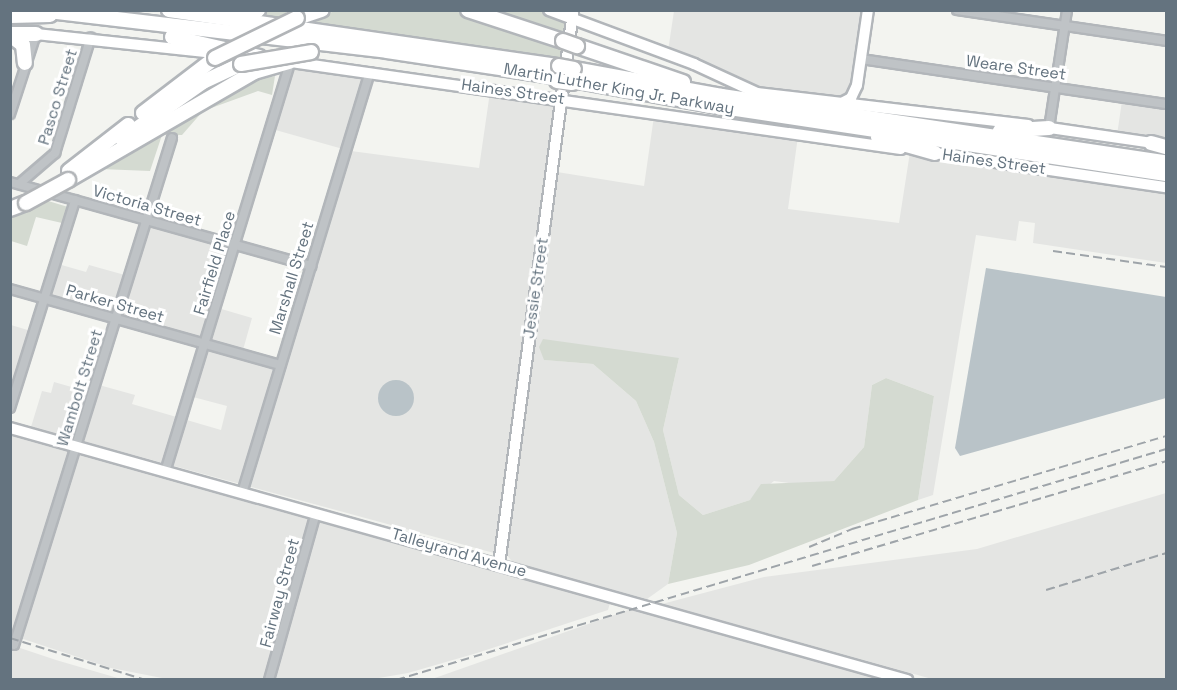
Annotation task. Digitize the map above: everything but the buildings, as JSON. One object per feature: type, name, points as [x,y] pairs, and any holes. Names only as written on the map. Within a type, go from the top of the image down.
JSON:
[{"type":"highway","name":"Martin Luther King Jr. Parkway","points":[[169,10],[558,75]]},
{"type":"highway","points":[[63,179],[215,58],[297,18],[322,10]]},
{"type":"highway","points":[[468,10],[722,96]]},
{"type":"highway","points":[[40,11],[70,15]]},
{"type":"highway","points":[[199,16],[251,12]]},
{"type":"highway","name":"Martin Luther King Jr. Parkway","points":[[70,15],[387,51],[722,96],[1167,162]]},
{"type":"highway","points":[[10,16],[70,15]]},
{"type":"highway","points":[[103,20],[259,57]]},
{"type":"highway","points":[[10,35],[36,34]]},
{"type":"highway","points":[[10,35],[22,45],[25,63]]},
{"type":"highway","points":[[63,179],[190,90],[242,64],[311,52],[558,75]]},
{"type":"highway","points":[[16,204],[254,72],[290,62]]},
{"type":"highway","name":"Martin Luther King Jr. Parkway","points":[[573,77],[620,88],[830,123],[1167,174]]},
{"type":"highway","points":[[830,123],[935,153]]},
{"type":"highway","points":[[941,129],[1049,128]]},
{"type":"highway","points":[[1151,143],[1167,146]]},
{"type":"street","points":[[549,10],[573,14],[694,64],[749,91],[838,105],[916,109]]},
{"type":"street","points":[[838,105],[851,98],[857,85],[868,10]]},
{"type":"street","points":[[957,10],[1167,41]]},
{"type":"street","points":[[1049,128],[1066,10]]},
{"type":"street","name":"Jessie Street","points":[[499,565],[573,14]]},
{"type":"street","points":[[10,114],[36,34]]},
{"type":"street","name":"Haines Street","points":[[36,34],[91,37],[370,72],[1167,187]]},
{"type":"street","name":"Pasco Street","points":[[15,183],[55,153],[91,37]]},
{"type":"street","name":"Weare Street","points":[[861,59],[1167,105]]},
{"type":"street","name":"Fairfield Place","points":[[165,472],[290,62]]},
{"type":"street","name":"Marshall Street","points":[[242,493],[370,72]]},
{"type":"street","points":[[857,85],[866,100],[1151,143]]},
{"type":"street","name":"Wambolt Street","points":[[14,645],[172,138]]},
{"type":"street","name":"Victoria Street","points":[[15,183],[310,266]]},
{"type":"street","points":[[10,408],[75,200]]},
{"type":"street","name":"Parker Street","points":[[10,289],[281,365]]},
{"type":"street","name":"Talleyrand Avenue","points":[[10,428],[907,680]]},
{"type":"street","name":"Fairway Street","points":[[269,680],[316,513]]},
{"type":"shaded area","points":[[267,10],[286,11],[287,18],[310,22],[314,16],[337,11],[458,11],[562,45],[560,60],[250,17]]},
{"type":"shaded area","points":[[494,11],[544,11],[567,19],[567,24],[563,36]]},
{"type":"shaded area","points":[[674,11],[863,11],[853,87],[847,100],[755,90],[668,51]]},
{"type":"shaded area","points":[[295,65],[376,76],[351,151],[479,168],[490,92],[554,105],[494,553],[31,427],[42,391],[51,393],[54,382],[96,394],[99,385],[135,395],[132,404],[221,430],[227,406],[193,397],[208,348],[45,302],[58,264],[86,272],[89,265],[132,277],[150,223],[237,248],[218,308],[252,318],[241,357],[284,369],[350,151],[272,129]]},
{"type":"shaded area","points":[[275,76],[272,95],[258,91],[203,111],[182,135],[162,135],[150,171],[100,169],[203,106],[254,80]]},
{"type":"shaded area","points":[[1122,101],[1166,108],[1166,142],[1117,135]]},
{"type":"shaded area","points":[[654,116],[798,136],[788,209],[899,223],[910,152],[1166,190],[1166,263],[1033,243],[1035,223],[1019,221],[1016,241],[976,235],[933,495],[918,500],[934,396],[886,378],[872,385],[864,447],[834,481],[804,485],[774,481],[750,500],[703,515],[679,495],[663,430],[679,358],[545,360],[593,364],[636,401],[654,442],[677,533],[668,584],[647,599],[513,563],[504,551],[557,172],[644,186]]},
{"type":"shaded area","points":[[45,200],[68,207],[62,223],[36,217],[27,246],[11,241],[10,218]]},
{"type":"shaded area","points":[[986,268],[1166,297],[1166,398],[960,456],[955,448]]},
{"type":"shaded area","points":[[11,325],[31,331],[11,400]]},
{"type":"shaded area","points":[[543,339],[679,358],[663,430],[679,495],[703,515],[750,500],[761,484],[834,481],[864,447],[872,385],[886,378],[934,396],[918,500],[749,565],[668,584],[677,533],[654,442],[636,401],[593,364],[544,360],[539,347]]},
{"type":"shaded area","points":[[396,380],[409,385],[414,398],[409,411],[396,416],[383,411],[378,398],[383,385]]},
{"type":"shaded area","points":[[11,436],[610,603],[608,610],[477,653],[408,673],[367,680],[167,679],[111,668],[11,635]]},
{"type":"shaded area","points":[[1166,493],[1166,679],[932,679],[662,604],[764,577],[977,549]]},
{"type":"shaded area","points":[[631,609],[883,679],[432,679]]},
{"type":"shaded area","points":[[11,645],[56,660],[121,679],[11,680]]},
{"type":"railway","points":[[1053,251],[1166,267]]},
{"type":"railway","points":[[809,547],[852,529],[1166,436]]},
{"type":"railway","points":[[396,680],[1166,449]]},
{"type":"railway","points":[[812,566],[1166,461]]},
{"type":"railway","points":[[1046,590],[1166,553]]},
{"type":"railway","points":[[10,638],[146,680]]}]
